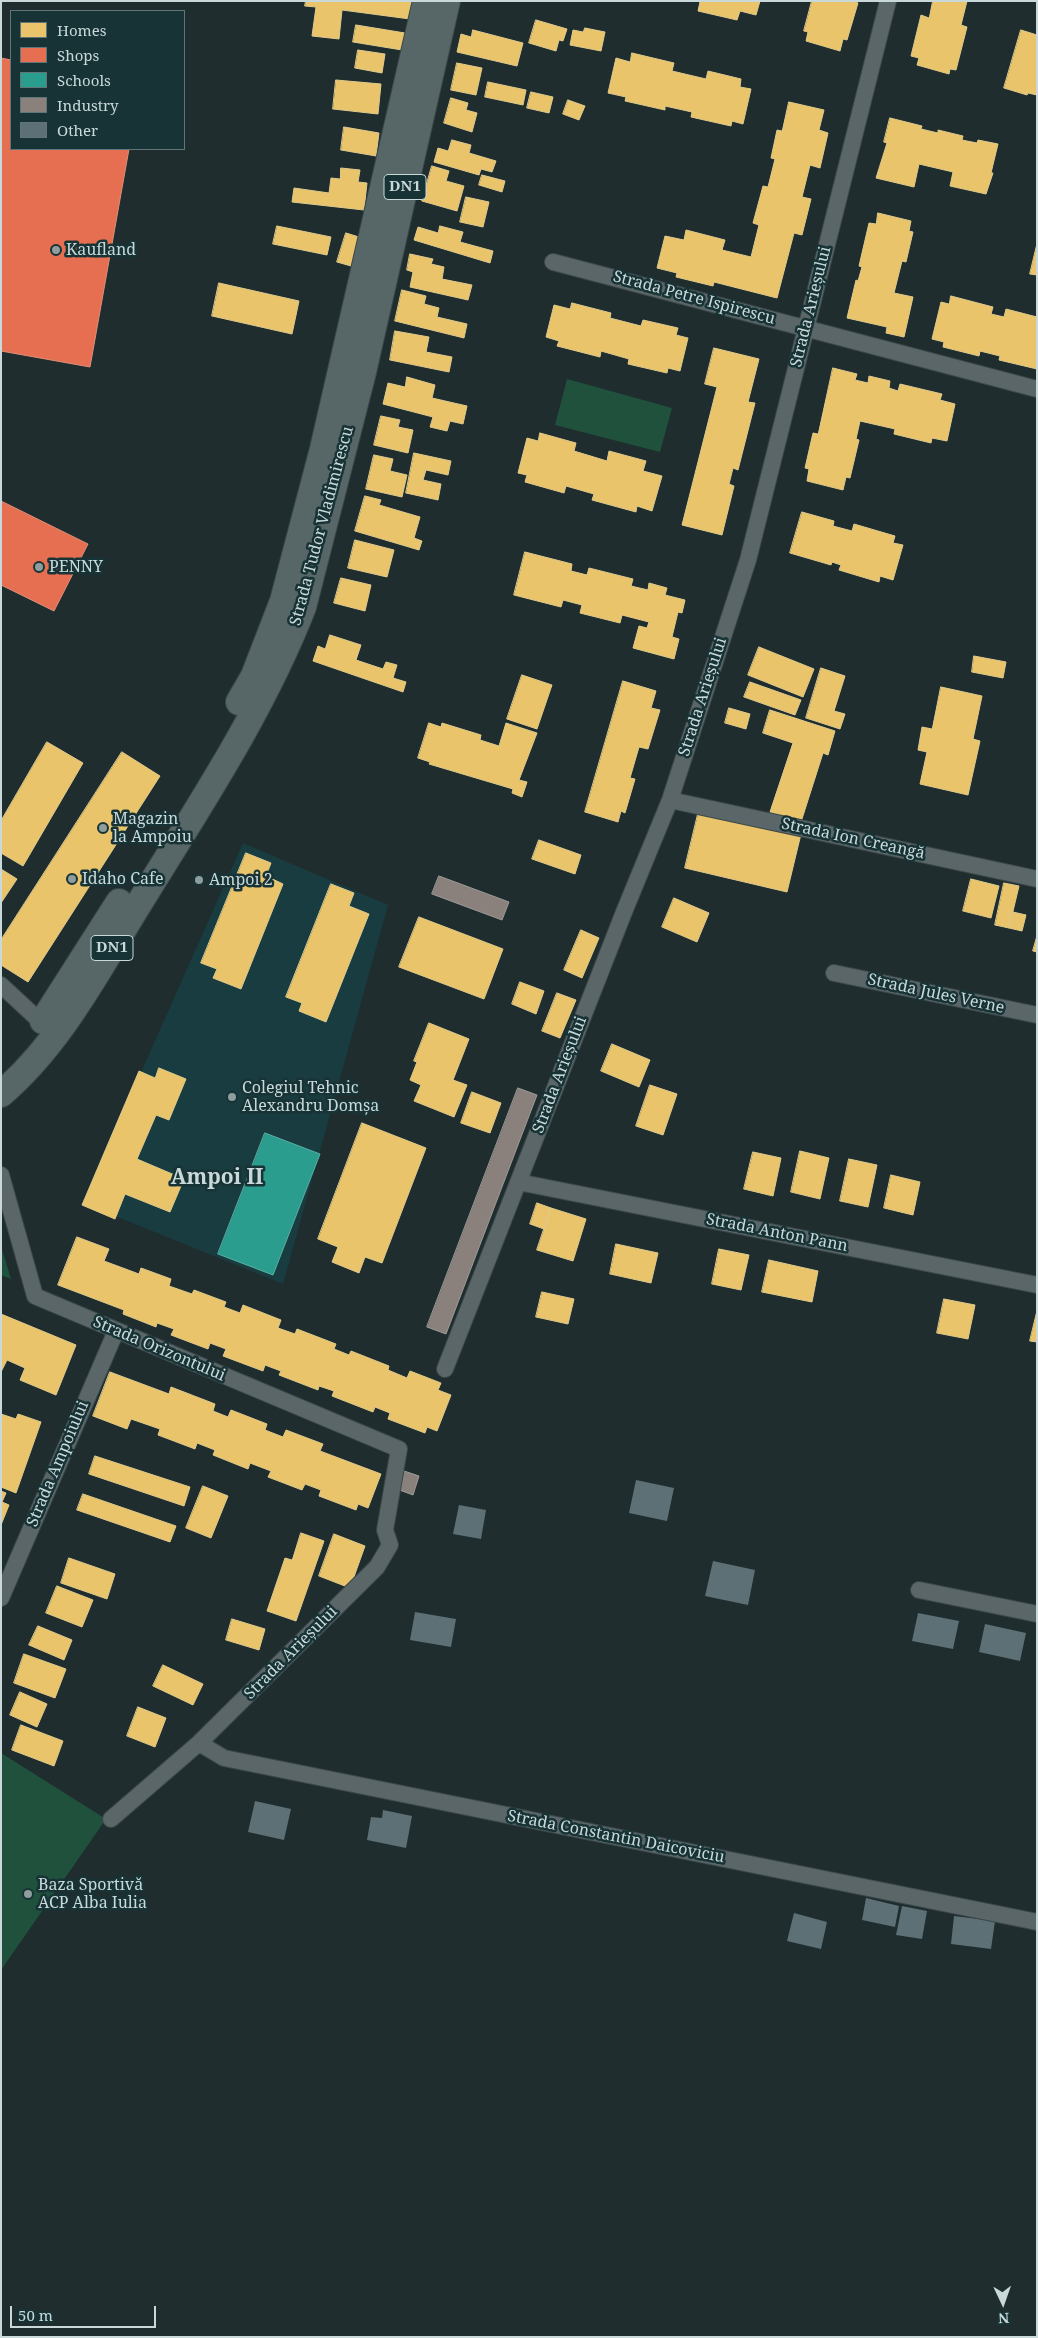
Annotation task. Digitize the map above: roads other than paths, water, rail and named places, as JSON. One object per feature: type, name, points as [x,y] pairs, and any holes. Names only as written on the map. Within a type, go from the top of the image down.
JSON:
[{"type":"main road","name":"Strada Tudor Vladimirescu","points":[[1,1072],[42,1023],[131,884],[254,676],[274,627],[325,440],[426,1]]},
{"type":"main road","name":"Strada Tudor Vladimirescu","points":[[1,1094],[19,1080],[41,1054],[105,959],[221,770],[271,682],[303,607],[363,372],[447,1]]},
{"type":"street","name":"Strada Arieșului","points":[[445,1369],[670,800],[748,560],[888,1]]},
{"type":"street","name":"Strada Petre Ispirescu","points":[[553,262],[1037,389]]},
{"type":"street","name":"Strada Ion Creangă","points":[[670,800],[1037,878]]},
{"type":"street","name":"Strada Jules Verne","points":[[834,973],[1037,1014]]},
{"type":"street","points":[[1,985],[42,1023]]},
{"type":"street","name":"Strada Orizontului","points":[[1,1175],[35,1296],[399,1449]]},
{"type":"street","name":"Strada Anton Pann","points":[[518,1182],[1037,1285]]},
{"type":"street","name":"Strada Ampoiului","points":[[1,1598],[116,1331]]},
{"type":"street","name":"Strada Arieșului","points":[[111,1819],[199,1743],[377,1567],[390,1545],[386,1530],[399,1449]]},
{"type":"street","points":[[919,1590],[1037,1614]]},
{"type":"street","name":"Strada Constantin Daicoviciu","points":[[199,1743],[224,1758],[1037,1922]]},
{"type":"place","name":"Kaufland","points":[[56,250]]},
{"type":"place","name":"PENNY","points":[[39,567]]},
{"type":"place","name":"Magazin la Ampoiu","points":[[103,828]]},
{"type":"place","name":"Idaho Cafe","points":[[72,879]]},
{"type":"place","name":"Ampoi 2","points":[[199,880]]},
{"type":"place","name":"Colegiul Tehnic Alexandru Domșa","points":[[232,1097]]},
{"type":"place","name":"Baza Sportivă ACP Alba Iulia","points":[[28,1894]]},
{"type":"district","name":"Ampoi II","points":[[217,1178]]}]
